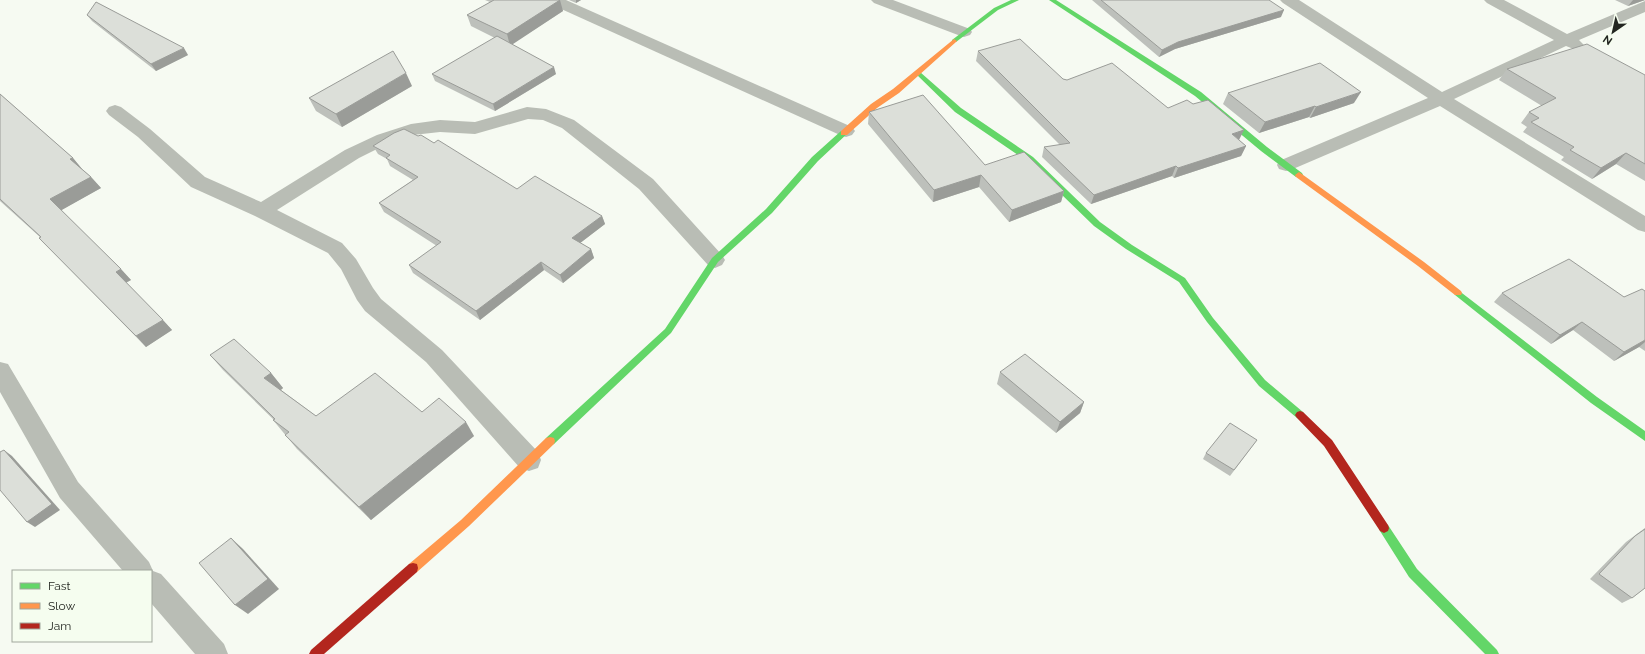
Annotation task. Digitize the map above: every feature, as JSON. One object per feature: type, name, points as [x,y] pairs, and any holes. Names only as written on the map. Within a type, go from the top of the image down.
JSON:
[{"type":"street","points":[[553,0],[846,131]]},
{"type":"street","points":[[879,0],[964,32]]},
{"type":"street","points":[[315,654],[465,523],[529,460],[668,331],[715,260],[769,211],[815,159],[874,106],[896,91],[918,73],[964,32],[996,9],[1016,0]]},
{"type":"street","points":[[1052,0],[1198,94],[1264,149],[1421,264],[1594,400],[1645,437]]},
{"type":"street","points":[[1288,0],[1441,99],[1645,225]]},
{"type":"street","points":[[1492,0],[1592,54]]},
{"type":"street","points":[[1286,165],[1441,99],[1566,40],[1645,6]]},
{"type":"street","points":[[918,73],[958,110],[1030,159],[1098,224],[1129,247],[1182,280],[1210,320],[1262,383],[1297,412],[1328,443],[1412,573],[1493,654]]},
{"type":"street","points":[[115,111],[144,133],[198,182],[262,211],[335,248],[349,264],[365,294],[373,305],[434,356],[529,460]]},
{"type":"street","points":[[262,211],[352,154],[383,139],[412,130],[440,126],[475,128],[526,113],[546,115],[568,124],[646,184],[715,260]]},
{"type":"street","points":[[0,371],[69,490],[139,570]]},
{"type":"street","points":[[152,584],[214,654]]},
{"type":"building","points":[[494,0],[560,0],[507,34],[467,15]]},
{"type":"building","points":[[1101,0],[1269,0],[1284,10],[1178,42],[1162,50]]},
{"type":"building","points":[[96,2],[184,48],[151,64],[87,15]]},
{"type":"building","points":[[497,36],[554,67],[493,104],[432,74]]},
{"type":"building","points":[[1020,39],[1063,79],[1067,80],[1112,63],[1168,108],[1187,100],[1193,104],[1208,100],[1244,130],[1232,134],[1246,146],[1178,168],[1176,166],[1094,195],[1044,147],[1070,143],[978,51]]},
{"type":"building","points":[[1587,44],[1645,75],[1645,164],[1626,153],[1601,168],[1570,150],[1574,147],[1531,122],[1539,118],[1529,112],[1556,98],[1507,69]]},
{"type":"building","points":[[393,51],[406,73],[336,114],[309,98]]},
{"type":"building","points":[[1320,63],[1361,92],[1265,122],[1228,93]]},
{"type":"building","points":[[0,94],[73,158],[70,159],[91,177],[50,199],[121,269],[116,272],[163,320],[136,336],[39,238],[41,237],[0,199]]},
{"type":"building","points":[[923,95],[985,165],[1024,152],[1064,191],[1012,210],[981,175],[934,190],[869,112]]},
{"type":"building","points":[[404,129],[418,136],[421,135],[434,143],[438,140],[517,189],[535,176],[602,216],[572,238],[591,249],[560,275],[541,262],[476,311],[409,265],[441,242],[379,203],[418,177],[386,158],[390,155],[373,146],[394,133]]},
{"type":"building","points":[[1569,259],[1624,297],[1642,289],[1645,291],[1645,340],[1624,352],[1582,322],[1560,335],[1502,293]]},
{"type":"building","points":[[234,339],[271,373],[264,378],[316,416],[375,373],[422,412],[439,398],[466,422],[359,507],[285,435],[289,432],[273,420],[275,419],[210,355]]},
{"type":"building","points":[[1025,354],[1084,402],[1060,422],[1000,372]]},
{"type":"building","points":[[1230,423],[1257,440],[1234,470],[1206,453]]},
{"type":"building","points":[[4,450],[52,504],[27,522],[0,490],[0,452]]},
{"type":"building","points":[[1645,529],[1645,588],[1632,598],[1599,574],[1635,536]]},
{"type":"building","points":[[231,538],[268,579],[235,605],[199,563]]},
{"type":"traffic: fast","points":[[954,41],[996,9],[1016,0]]},
{"type":"traffic: fast","points":[[1052,0],[1198,94],[1264,149],[1299,175]]},
{"type":"traffic: fast","points":[[918,73],[958,110],[1030,159],[1097,224],[1129,247],[1182,280],[1210,320],[1262,383],[1300,415]]},
{"type":"traffic: fast","points":[[550,441],[668,331],[715,260],[769,211],[815,159],[844,133]]},
{"type":"traffic: fast","points":[[1458,293],[1594,400],[1645,437]]},
{"type":"traffic: fast","points":[[1384,528],[1413,573],[1493,654]]},
{"type":"traffic: slow","points":[[844,133],[874,106],[896,91],[954,41]]},
{"type":"traffic: slow","points":[[1299,175],[1421,264],[1458,293]]},
{"type":"traffic: slow","points":[[413,568],[465,523],[550,441]]},
{"type":"traffic: jam","points":[[1300,415],[1328,443],[1384,528]]},
{"type":"traffic: jam","points":[[315,654],[413,568]]}]
